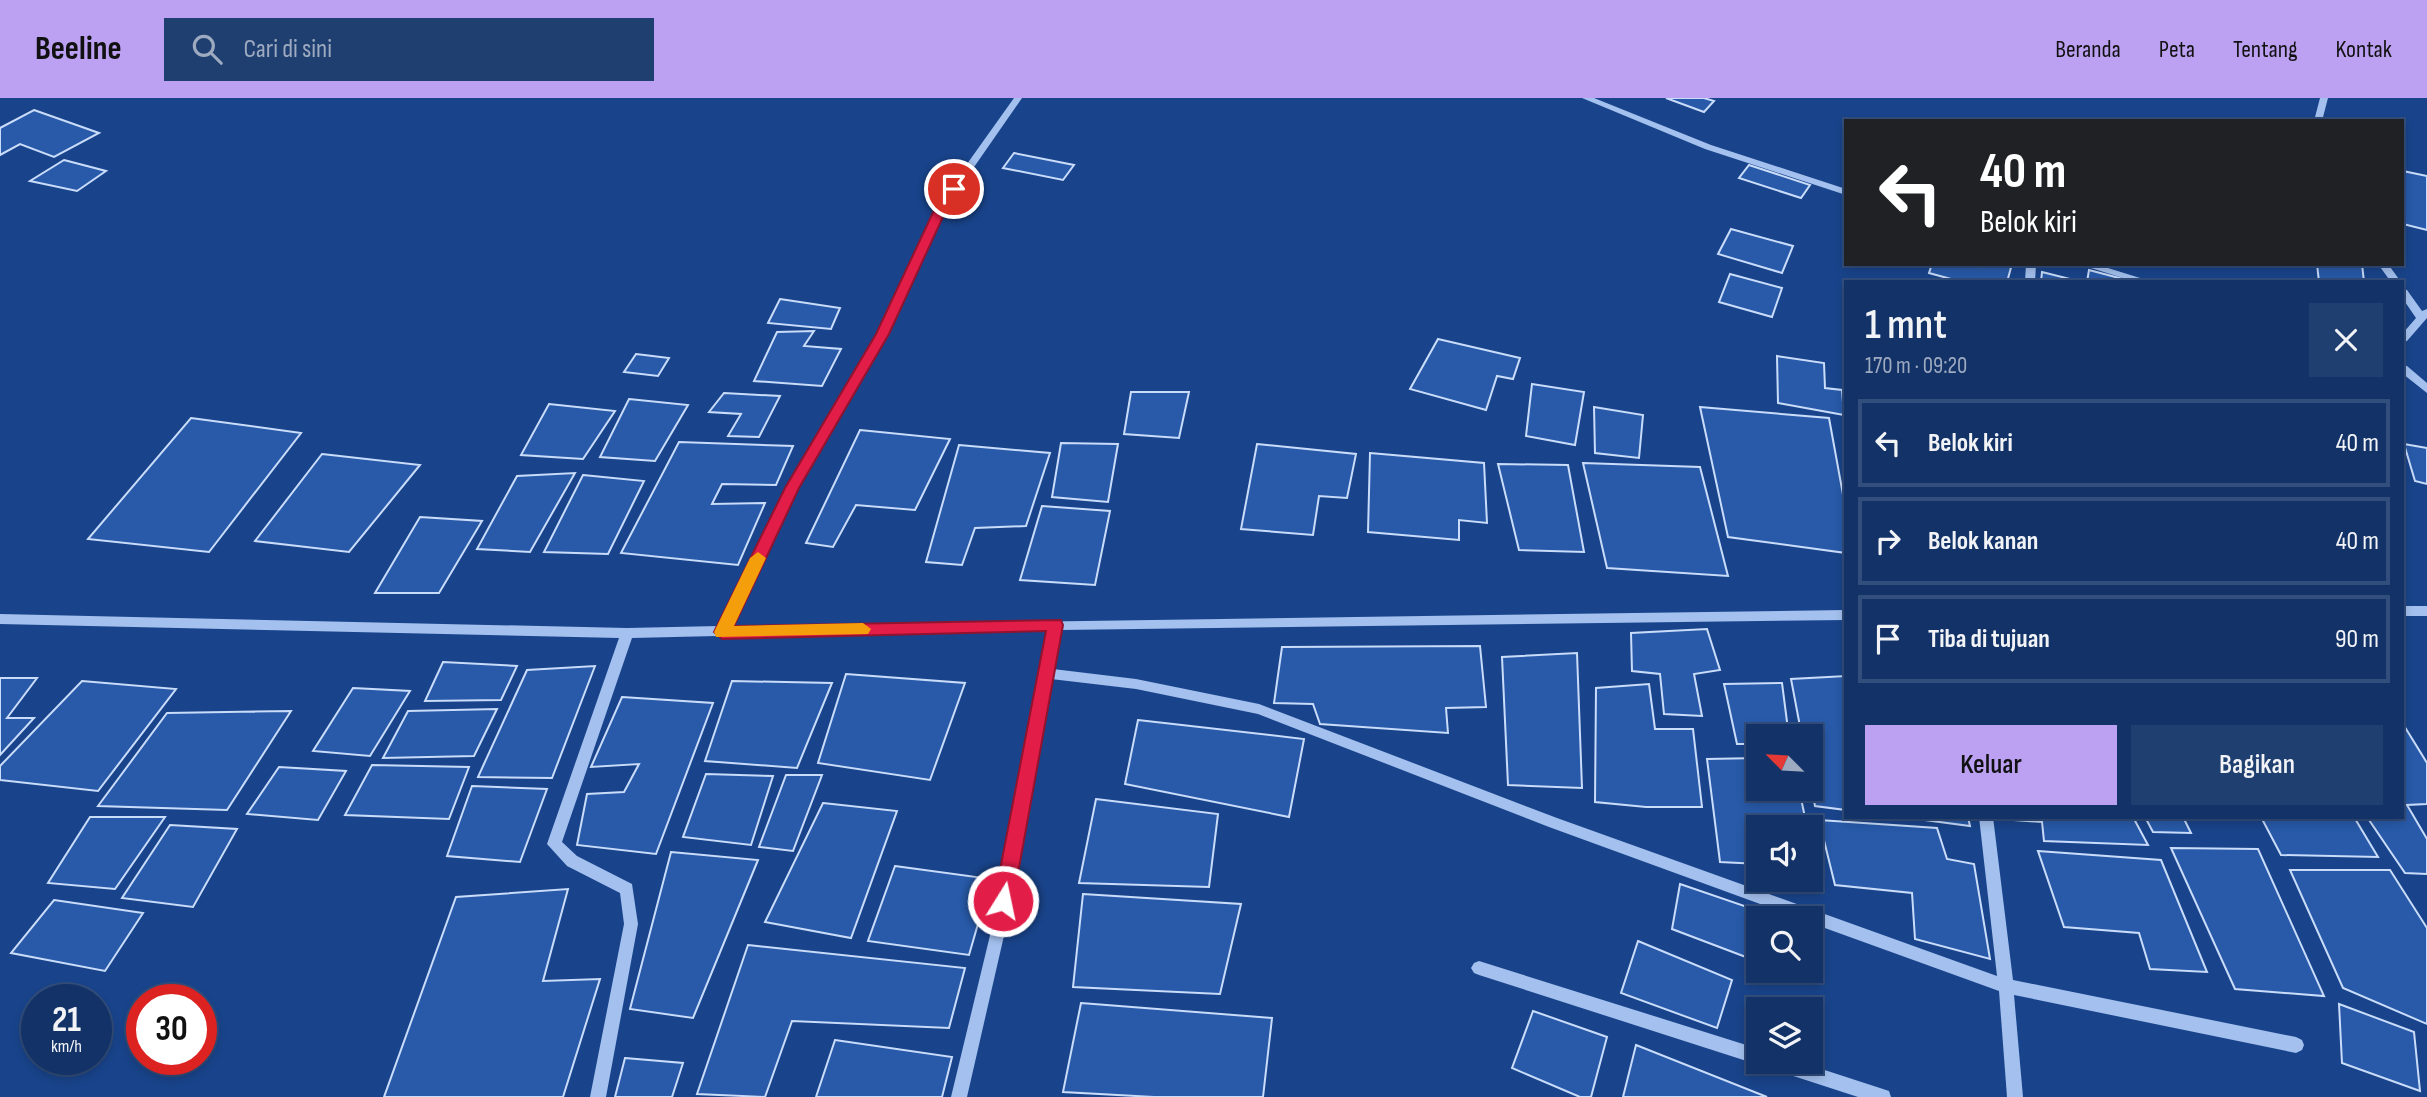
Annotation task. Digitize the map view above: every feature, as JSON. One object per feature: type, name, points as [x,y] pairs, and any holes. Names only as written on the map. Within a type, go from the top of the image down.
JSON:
[{"type":"street","points":[[722,632],[792,488],[883,334],[942,206],[1018,98]]},
{"type":"street","points":[[1586,98],[1708,146],[1844,191]]},
{"type":"street","points":[[2319,119],[2324,98]]},
{"type":"street","points":[[2090,266],[2141,280]]},
{"type":"street","points":[[2404,293],[2424,315],[2404,338]]},
{"type":"street","points":[[2404,369],[2427,389]]},
{"type":"street","points":[[2404,611],[2427,611]]},
{"type":"street","points":[[1,621],[627,633],[1844,615]]},
{"type":"street","points":[[959,1097],[999,927],[1055,625]]},
{"type":"street","points":[[598,1097],[631,924],[627,889],[572,861],[554,844],[627,633]]},
{"type":"street","points":[[1045,673],[1136,684],[1259,709],[1555,822],[2007,986],[2296,1045]]},
{"type":"street","points":[[1986,819],[2007,986],[2015,1097]]},
{"type":"street","points":[[1479,968],[1746,1053]]},
{"type":"street","points":[[1812,1074],[1883,1097]]},
{"type":"building","points":[[1666,98],[1704,98],[1714,101],[1704,112]]},
{"type":"building","points":[[34,110],[99,133],[54,157],[20,144],[0,155],[0,128]]},
{"type":"building","points":[[1014,153],[1074,165],[1063,180],[1003,168]]},
{"type":"building","points":[[64,160],[106,171],[77,191],[30,181]]},
{"type":"building","points":[[1749,165],[1810,185],[1801,198],[1739,178]]},
{"type":"building","points":[[2404,171],[2427,176],[2427,230],[2404,224]]},
{"type":"building","points":[[1731,229],[1793,246],[1782,273],[1718,254]]},
{"type":"building","points":[[1931,266],[2011,266],[2008,280],[1955,280],[1929,273]]},
{"type":"building","points":[[2317,266],[2362,266],[2364,280],[2319,280]]},
{"type":"building","points":[[2089,270],[2123,279],[2123,280],[2087,280]]},
{"type":"building","points":[[2042,272],[2074,280],[2041,280]]},
{"type":"building","points":[[1730,274],[1782,288],[1772,317],[1719,302]]},
{"type":"building","points":[[780,299],[840,308],[831,329],[768,323]]},
{"type":"building","points":[[814,331],[804,346],[841,349],[822,386],[754,381],[777,332]]},
{"type":"building","points":[[1438,339],[1520,358],[1513,379],[1497,376],[1486,410],[1410,389]]},
{"type":"building","points":[[636,354],[669,358],[658,376],[624,372]]},
{"type":"building","points":[[1777,356],[1824,363],[1825,388],[1842,390],[1844,415],[1778,403]]},
{"type":"building","points":[[1532,384],[1584,392],[1575,445],[1526,436]]},
{"type":"building","points":[[1131,392],[1189,392],[1179,438],[1124,434]]},
{"type":"building","points":[[724,393],[780,396],[759,437],[728,436],[741,414],[709,412]]},
{"type":"building","points":[[629,399],[688,405],[655,461],[600,457]]},
{"type":"building","points":[[549,404],[615,411],[583,459],[521,455]]},
{"type":"building","points":[[1594,407],[1643,415],[1639,458],[1595,453]]},
{"type":"building","points":[[1700,407],[1829,418],[1844,500],[1844,553],[1728,537]]},
{"type":"building","points":[[191,418],[301,433],[209,552],[88,539]]},
{"type":"building","points":[[860,430],[950,439],[915,510],[856,505],[833,547],[806,543]]},
{"type":"building","points":[[679,442],[793,446],[776,485],[722,484],[712,504],[765,503],[738,565],[621,553]]},
{"type":"building","points":[[1061,443],[1118,444],[1108,502],[1052,497]]},
{"type":"building","points":[[1257,444],[1356,454],[1347,498],[1319,496],[1313,535],[1241,529]]},
{"type":"building","points":[[2404,444],[2427,448],[2427,484],[2415,481]]},
{"type":"building","points":[[959,445],[1050,453],[1026,526],[975,528],[962,565],[926,562]]},
{"type":"building","points":[[1370,453],[1484,463],[1487,523],[1459,520],[1459,540],[1368,532]]},
{"type":"building","points":[[322,454],[420,465],[349,552],[255,541]]},
{"type":"building","points":[[1583,463],[1700,467],[1728,576],[1607,568]]},
{"type":"building","points":[[1498,464],[1568,465],[1584,552],[1519,550]]},
{"type":"building","points":[[575,473],[530,552],[477,549],[517,476]]},
{"type":"building","points":[[583,475],[644,481],[608,554],[544,552]]},
{"type":"building","points":[[1042,506],[1110,511],[1095,585],[1020,580]]},
{"type":"building","points":[[420,517],[482,521],[439,593],[375,593]]},
{"type":"building","points":[[1707,629],[1720,670],[1694,674],[1702,716],[1664,714],[1660,674],[1632,671],[1631,633]]},
{"type":"building","points":[[1480,646],[1486,707],[1446,708],[1448,733],[1320,724],[1313,704],[1274,703],[1282,647]]},
{"type":"building","points":[[1577,653],[1582,788],[1508,785],[1502,657]]},
{"type":"building","points":[[443,662],[517,666],[501,700],[425,701]]},
{"type":"building","points":[[595,666],[552,778],[478,777],[527,670]]},
{"type":"building","points":[[846,674],[965,683],[930,780],[818,763]]},
{"type":"building","points":[[1844,676],[1844,810],[1815,806],[1814,802],[1824,802],[1824,724],[1800,724],[1791,679]]},
{"type":"building","points":[[0,678],[37,678],[7,718],[34,718],[0,755]]},
{"type":"building","points":[[82,681],[176,689],[98,791],[0,780],[0,766]]},
{"type":"building","points":[[732,681],[832,683],[797,768],[705,761]]},
{"type":"building","points":[[1782,683],[1787,724],[1746,724],[1746,744],[1737,744],[1724,684]]},
{"type":"building","points":[[1649,684],[1655,729],[1693,729],[1702,807],[1646,807],[1595,802],[1596,688]]},
{"type":"building","points":[[353,688],[410,691],[370,756],[313,751]]},
{"type":"building","points":[[622,697],[713,703],[656,854],[577,845],[587,794],[624,792],[639,764],[591,767]]},
{"type":"building","points":[[497,709],[474,756],[383,758],[408,711]]},
{"type":"building","points":[[291,711],[227,810],[98,806],[167,713]]},
{"type":"building","points":[[1138,720],[1304,739],[1289,817],[1125,784]]},
{"type":"building","points":[[2404,726],[2427,763],[2427,804],[2407,805],[2427,839],[2427,874],[2405,873],[2368,819],[2404,819]]},
{"type":"building","points":[[1746,758],[1746,802],[1802,802],[1805,815],[1746,815],[1746,863],[1720,862],[1707,759]]},
{"type":"building","points":[[372,765],[469,767],[449,819],[345,815]]},
{"type":"building","points":[[279,767],[346,771],[318,820],[247,814]]},
{"type":"building","points":[[706,774],[773,776],[751,845],[683,837]]},
{"type":"building","points":[[786,775],[822,775],[793,851],[759,847]]},
{"type":"building","points":[[472,786],[547,789],[520,862],[447,856]]},
{"type":"building","points":[[1096,799],[1218,814],[1209,887],[1079,883]]},
{"type":"building","points":[[823,803],[897,811],[851,938],[765,922]]},
{"type":"building","points":[[90,817],[165,817],[115,889],[48,883]]},
{"type":"building","points":[[1917,819],[1968,819],[1970,826]]},
{"type":"building","points":[[2134,819],[2148,845],[2044,841],[2042,822],[2014,820]]},
{"type":"building","points":[[2146,819],[2184,819],[2191,833],[2153,832]]},
{"type":"building","points":[[2262,819],[2355,819],[2378,857],[2281,855]]},
{"type":"building","points":[[1823,820],[1937,828],[1947,859],[1974,864],[1990,959],[1915,939],[1912,893],[1835,885],[1823,836]]},
{"type":"building","points":[[170,825],[237,829],[193,907],[122,898]]},
{"type":"building","points":[[2171,848],[2258,849],[2324,996],[2235,989]]},
{"type":"building","points":[[2038,851],[2161,860],[2207,972],[2150,969],[2139,933],[2064,927]]},
{"type":"building","points":[[671,852],[758,860],[693,1018],[630,1009]]},
{"type":"building","points":[[895,866],[991,879],[969,955],[868,941]]},
{"type":"building","points":[[2290,870],[2390,870],[2427,928],[2427,1024],[2343,988]]},
{"type":"building","points":[[1680,884],[1746,907],[1746,957],[1672,929]]},
{"type":"building","points":[[568,889],[543,981],[600,979],[563,1097],[384,1097],[456,897]]},
{"type":"building","points":[[1083,894],[1241,904],[1220,994],[1073,987]]},
{"type":"building","points":[[54,900],[143,913],[105,971],[11,953]]},
{"type":"building","points":[[1638,941],[1732,980],[1717,1028],[1621,993]]},
{"type":"building","points":[[748,945],[965,968],[949,1028],[792,1021],[765,1097],[697,1094]]},
{"type":"building","points":[[1081,1003],[1272,1018],[1263,1097],[1154,1097],[1063,1092]]},
{"type":"building","points":[[2339,1004],[2414,1032],[2420,1091],[2342,1063]]},
{"type":"building","points":[[1533,1011],[1607,1037],[1591,1097],[1580,1097],[1512,1068]]},
{"type":"building","points":[[835,1040],[952,1057],[942,1097],[816,1097]]},
{"type":"building","points":[[1636,1045],[1767,1097],[1623,1097]]},
{"type":"building","points":[[625,1058],[683,1063],[672,1097],[615,1097]]},
{"type":"slow traffic","points":[[758,558],[722,632],[863,629]]},
{"type":"route","points":[[954,189],[942,206],[883,334],[792,488],[722,632],[1055,625],[1003,901]]}]
